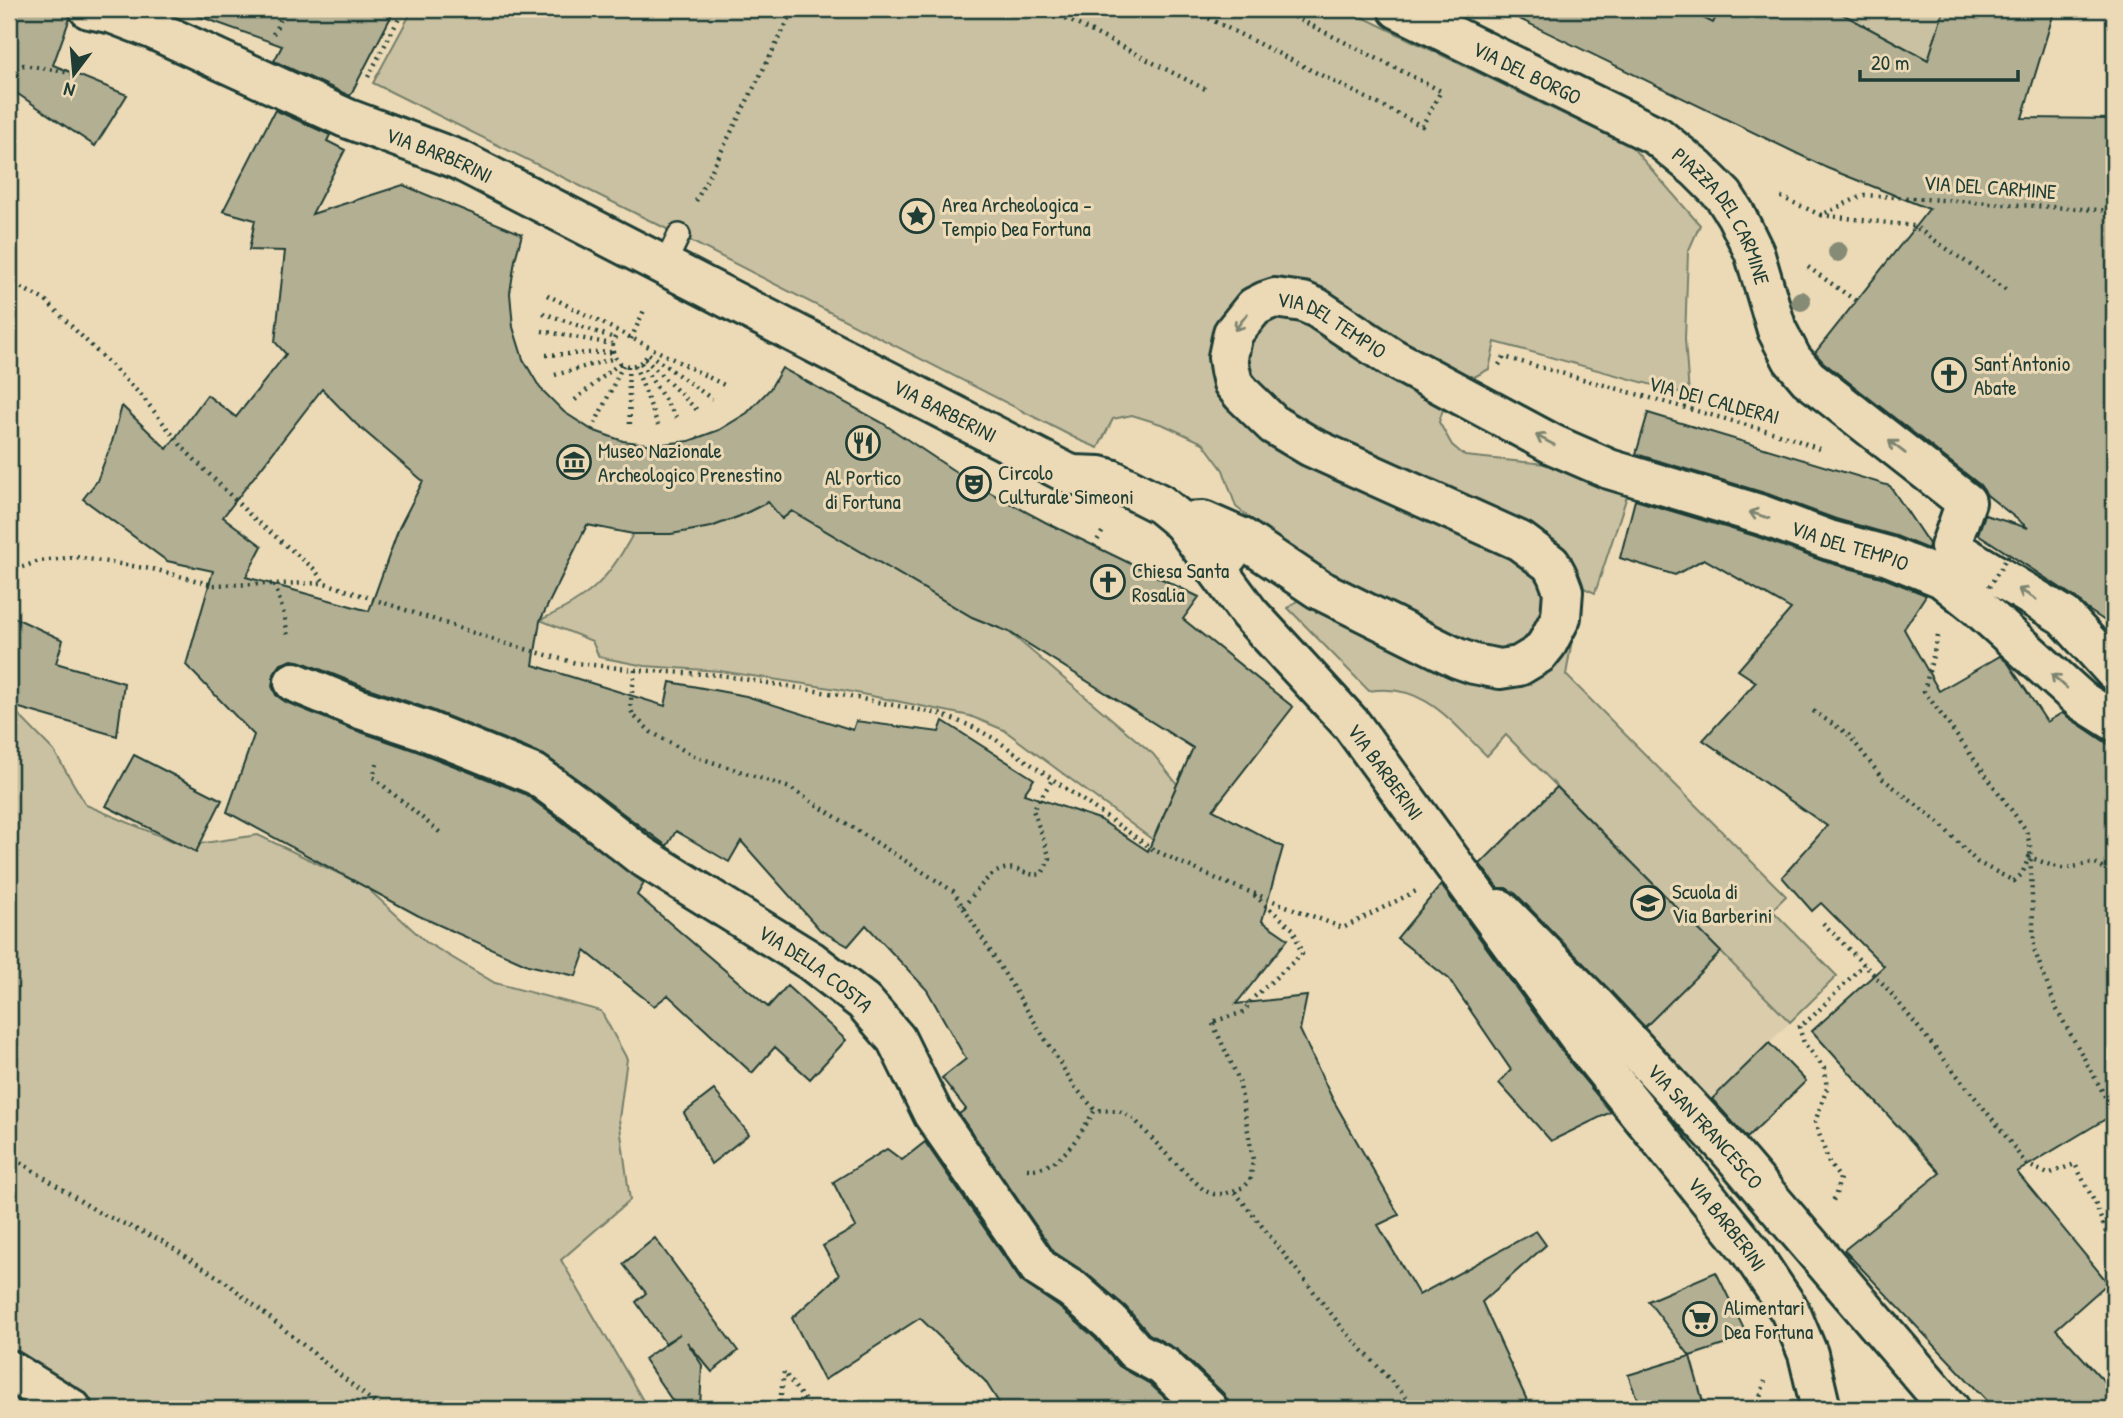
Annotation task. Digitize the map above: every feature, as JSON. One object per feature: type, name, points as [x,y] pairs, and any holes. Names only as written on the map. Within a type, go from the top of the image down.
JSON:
[{"type":"street","name":"VIA DEL BORGO","points":[[1398,9],[1657,136]]},
{"type":"street","name":"VIA BARBERINI","points":[[96,11],[114,14],[152,29],[346,118],[458,160],[671,251],[1065,471],[1073,475],[1100,476],[1160,504],[1182,522],[1249,613],[1352,725],[1590,1052],[1748,1248],[1790,1311],[1808,1354],[1821,1409]]},
{"type":"street","name":"PIAZZA DEL CARMINE","points":[[1657,136],[1697,169],[1724,196],[1737,215],[1754,252],[1777,330],[1792,359],[1808,377],[1966,502],[1950,547],[2064,616],[2114,671]]},
{"type":"street","name":"VIA DEL TEMPIO","points":[[1182,522],[1203,521],[1242,538],[1318,589],[1464,661],[1500,669],[1519,666],[1539,654],[1553,636],[1562,606],[1563,591],[1551,564],[1520,541],[1311,447],[1274,425],[1251,405],[1233,383],[1228,356],[1233,333],[1254,307],[1275,298],[1303,302],[1317,307],[1392,358],[1554,445],[1609,470],[1762,515],[1829,540],[1888,556],[1942,578],[2082,701],[2114,721]]},
{"type":"street","points":[[1216,569],[1242,538]]},
{"type":"street","name":"VIA DELLA COSTA","points":[[294,682],[536,775],[640,855],[811,961],[864,1002],[896,1038],[933,1114],[1039,1268],[1072,1289],[1111,1323],[1136,1352],[1163,1366],[1208,1409]]},
{"type":"street","name":"VIA SAN FRANCESCO","points":[[1447,855],[1594,1004],[1727,1148],[1950,1409]]},
{"type":"street","points":[[9,1370],[72,1409]]},
{"type":"path","points":[[346,118],[404,9]]},
{"type":"path","points":[[671,251],[794,9]]},
{"type":"path","points":[[1047,9],[1205,89]]},
{"type":"path","points":[[1190,9],[1422,126],[1441,91],[1279,9]]},
{"type":"path","points":[[9,70],[24,65],[71,73],[96,11]]},
{"type":"path","name":"VIA DEL CARMINE","points":[[1864,195],[2114,211]]},
{"type":"path","points":[[1821,215],[1914,226],[2008,291]]},
{"type":"path","points":[[1799,261],[1856,301]]},
{"type":"path","points":[[9,281],[46,301],[141,396],[183,448],[252,517],[313,568],[325,583]]},
{"type":"path","points":[[547,295],[631,339],[678,420]]},
{"type":"path","points":[[543,313],[613,341]]},
{"type":"path","points":[[631,339],[642,315]]},
{"type":"path","points":[[542,331],[613,341]]},
{"type":"path","points":[[617,332],[612,352],[624,365],[630,426]]},
{"type":"path","points":[[546,355],[612,352]]},
{"type":"path","name":"VIA DEI CALDERAI","points":[[1462,394],[1490,380],[1504,357],[1786,436],[1822,450]]},
{"type":"path","points":[[555,375],[615,358]]},
{"type":"path","points":[[644,358],[712,399]]},
{"type":"path","points":[[644,358],[697,410]]},
{"type":"path","points":[[644,358],[659,425]]},
{"type":"path","points":[[575,400],[624,365],[644,358],[724,385]]},
{"type":"path","points":[[592,430],[624,365]]},
{"type":"path","points":[[1989,587],[2009,555]]},
{"type":"path","points":[[9,572],[39,561],[76,557],[157,570],[213,585],[325,583],[507,644],[576,663],[719,676],[940,714],[995,739],[1154,850],[1250,892],[1343,928],[1416,892],[1409,882]]},
{"type":"path","points":[[635,670],[630,707],[651,732],[694,756],[790,788],[923,874],[943,882],[953,891],[1075,1087],[1095,1110],[1119,1111],[1134,1119],[1205,1191],[1214,1194],[1235,1192],[1250,1181],[1253,1160],[1239,1080],[1212,1022],[1244,1012],[1252,999],[1302,954],[1293,929],[1250,892]]},
{"type":"path","points":[[1924,691],[2026,830],[2030,845],[2034,949],[2056,1008],[2104,1094],[2114,1120]]},
{"type":"path","points":[[1813,711],[1848,734],[1883,779],[1937,821],[1977,862],[2014,881],[2022,874],[2029,857]]},
{"type":"path","points":[[381,751],[373,777],[443,835]]},
{"type":"path","points":[[964,907],[994,873],[1002,868],[1011,868],[1032,876],[1041,874],[1048,866],[1050,859],[1033,810],[1052,780]]},
{"type":"path","points":[[2029,857],[2061,868],[2090,862],[2107,870],[2114,878]]},
{"type":"path","points":[[1823,923],[1903,1008],[2026,1164],[2048,1174],[2075,1164],[2095,1203],[2114,1253]]},
{"type":"path","points":[[1797,1229],[1835,1198],[1840,1178],[1829,1163],[1815,1122],[1827,1088],[1824,1069],[1804,1043],[1799,1027],[1864,964]]},
{"type":"path","points":[[9,1155],[98,1212],[162,1241],[227,1283],[382,1409]]},
{"type":"path","points":[[1235,1192],[1344,1330],[1417,1409]]},
{"type":"path","points":[[779,1409],[784,1372],[811,1409]]},
{"type":"shaded area","name":"Area Archeologica - Tempio Dea Fortuna","points":[[413,9],[1346,9],[1632,147],[1700,225],[1688,252],[1685,339],[1689,395],[1495,342],[1489,369],[1451,395],[1439,422],[1452,445],[1465,456],[1565,466],[1628,493],[1595,593],[1577,585],[1575,622],[1566,675],[1786,896],[1772,910],[1837,976],[1790,1022],[1506,735],[1487,756],[1448,718],[1421,699],[1388,690],[1369,691],[1288,608],[1303,596],[1301,559],[1236,507],[1223,470],[1203,443],[1164,425],[1132,415],[1113,419],[1098,448],[1079,440],[679,235],[373,83]]},
{"type":"shaded area","points":[[1685,9],[1720,9],[1713,23]]},
{"type":"shaded area","points":[[1833,9],[1944,9],[1939,26],[1956,75]]},
{"type":"shaded area","points":[[768,502],[782,519],[792,511],[972,617],[1009,632],[1153,754],[1177,784],[1153,840],[1004,730],[970,716],[837,689],[720,671],[645,666],[599,657],[592,641],[540,620],[572,604],[596,586],[615,564],[633,534],[711,527]]},
{"type":"shaded area","points":[[9,705],[54,751],[86,805],[184,846],[258,835],[365,886],[426,942],[495,983],[601,1011],[627,1059],[619,1119],[630,1200],[561,1260],[648,1409],[9,1409]]},
{"type":"shaded area","name":"Scuola di Via Barberini","points":[[1506,735],[1786,896],[1772,910],[1837,976],[1769,1043],[1806,1081],[1744,1141],[1480,864],[1557,787]]},
{"type":"building","points":[[9,9],[68,9],[70,18],[53,65],[127,95],[95,146],[9,88]]},
{"type":"building","points":[[194,9],[395,9],[350,96],[274,61],[282,46],[193,14]]},
{"type":"building","points":[[1499,9],[1685,9],[1713,23],[1720,9],[1833,9],[1928,60],[1944,9],[2055,9],[2022,118],[2114,119],[2114,627],[2076,598],[1978,534],[1985,515],[2028,528],[1987,495],[1980,485],[1815,353],[1929,209],[1827,168]]},
{"type":"building","points":[[275,110],[330,135],[327,141],[345,150],[312,214],[403,185],[522,234],[510,293],[513,327],[523,359],[540,388],[564,412],[592,430],[623,441],[655,445],[689,441],[719,430],[747,413],[770,389],[782,368],[881,422],[974,484],[1199,597],[1183,619],[1293,707],[1213,810],[1283,847],[1262,921],[1288,939],[1236,1004],[1307,996],[1300,1030],[1332,1098],[1399,1215],[1378,1225],[1419,1295],[1536,1231],[1546,1245],[1482,1302],[1531,1409],[1229,1409],[1229,1402],[1223,1393],[1178,1350],[1149,1334],[1126,1307],[1086,1273],[1054,1252],[959,1114],[966,1109],[942,1078],[966,1059],[927,990],[866,925],[848,946],[820,930],[741,841],[729,862],[676,831],[667,846],[544,755],[302,662],[292,660],[281,664],[274,674],[272,686],[276,695],[286,702],[525,794],[644,883],[637,895],[768,1007],[787,986],[846,1040],[810,1079],[775,1047],[752,1073],[668,995],[654,1006],[585,951],[576,976],[528,965],[419,916],[227,812],[254,735],[186,665],[213,571],[167,561],[83,499],[97,481],[122,406],[167,449],[207,395],[236,417],[286,354],[275,342],[285,251],[249,250],[255,220],[223,211]],"holes":[[[322,389],[356,424],[423,481],[399,528],[369,611],[246,577],[262,546],[223,517]],[[768,502],[782,519],[792,511],[972,617],[1009,632],[1193,748],[1148,851],[1099,819],[1024,794],[1034,779],[943,721],[939,732],[856,721],[853,730],[746,696],[670,682],[665,706],[533,665],[540,621],[587,525],[633,534],[671,534],[711,527]]]},
{"type":"building","points":[[1648,413],[1890,486],[1929,544],[1928,549],[1768,494],[1636,454]]},
{"type":"building","points":[[1635,500],[1881,577],[1926,595],[1904,629],[1939,691],[2000,656],[2008,663],[2047,722],[2062,713],[2114,748],[2114,1114],[2017,1172],[2108,1283],[2056,1329],[2114,1392],[2114,1409],[1995,1409],[1844,1250],[1940,1173],[1812,1031],[1884,966],[1821,903],[1812,911],[1782,877],[1827,826],[1703,740],[1756,682],[1738,670],[1791,609],[1704,559],[1675,575],[1620,558]]},
{"type":"building","points":[[9,615],[63,640],[56,663],[124,683],[117,736],[9,705]]},
{"type":"building","points":[[134,755],[222,800],[196,852],[106,806]]},
{"type":"building","name":"Scuola di Via Barberini","points":[[1557,787],[1721,952],[1645,1027],[1516,894],[1506,888],[1498,888],[1480,864]]},
{"type":"building","points":[[1441,885],[1572,1065],[1611,1112],[1551,1141],[1499,1083],[1511,1070],[1449,979],[1397,938]]},
{"type":"building","points":[[1769,1043],[1806,1081],[1747,1138],[1712,1099]]},
{"type":"building","points":[[714,1090],[749,1134],[711,1164],[684,1113]]},
{"type":"building","points":[[925,1142],[1021,1281],[1059,1307],[1095,1338],[1119,1366],[1150,1384],[1177,1409],[1003,1409],[985,1381],[920,1318],[824,1380],[792,1318],[839,1275],[823,1246],[856,1227],[833,1182],[887,1149],[902,1160]]},
{"type":"building","points":[[655,1238],[738,1351],[712,1372],[687,1342],[702,1365],[700,1409],[678,1409],[644,1359],[680,1334],[665,1343],[636,1302],[646,1293],[623,1264]]},
{"type":"building","name":"Alimentari Dea Fortuna","points":[[1716,1272],[1748,1337],[1690,1356],[1648,1301]]},
{"type":"building","points":[[1690,1356],[1705,1409],[1641,1409],[1628,1375]]},
{"type":"place","name":"Area Archeologica - Tempio Dea Fortuna","points":[[917,216]]},
{"type":"place","name":"Sant'Antonio Abate","points":[[1949,375]]},
{"type":"place","name":"Al Portico di Fortuna","points":[[863,443]]},
{"type":"place","name":"Museo Nazionale Archeologico Prenestino","points":[[574,462]]},
{"type":"place","name":"Circolo Culturale Simeoni","points":[[974,484]]},
{"type":"place","name":"Chiesa Santa Rosalia","points":[[1108,582]]},
{"type":"place","name":"Scuola di Via Barberini","points":[[1648,903]]},
{"type":"place","name":"Alimentari Dea Fortuna","points":[[1700,1319]]}]
